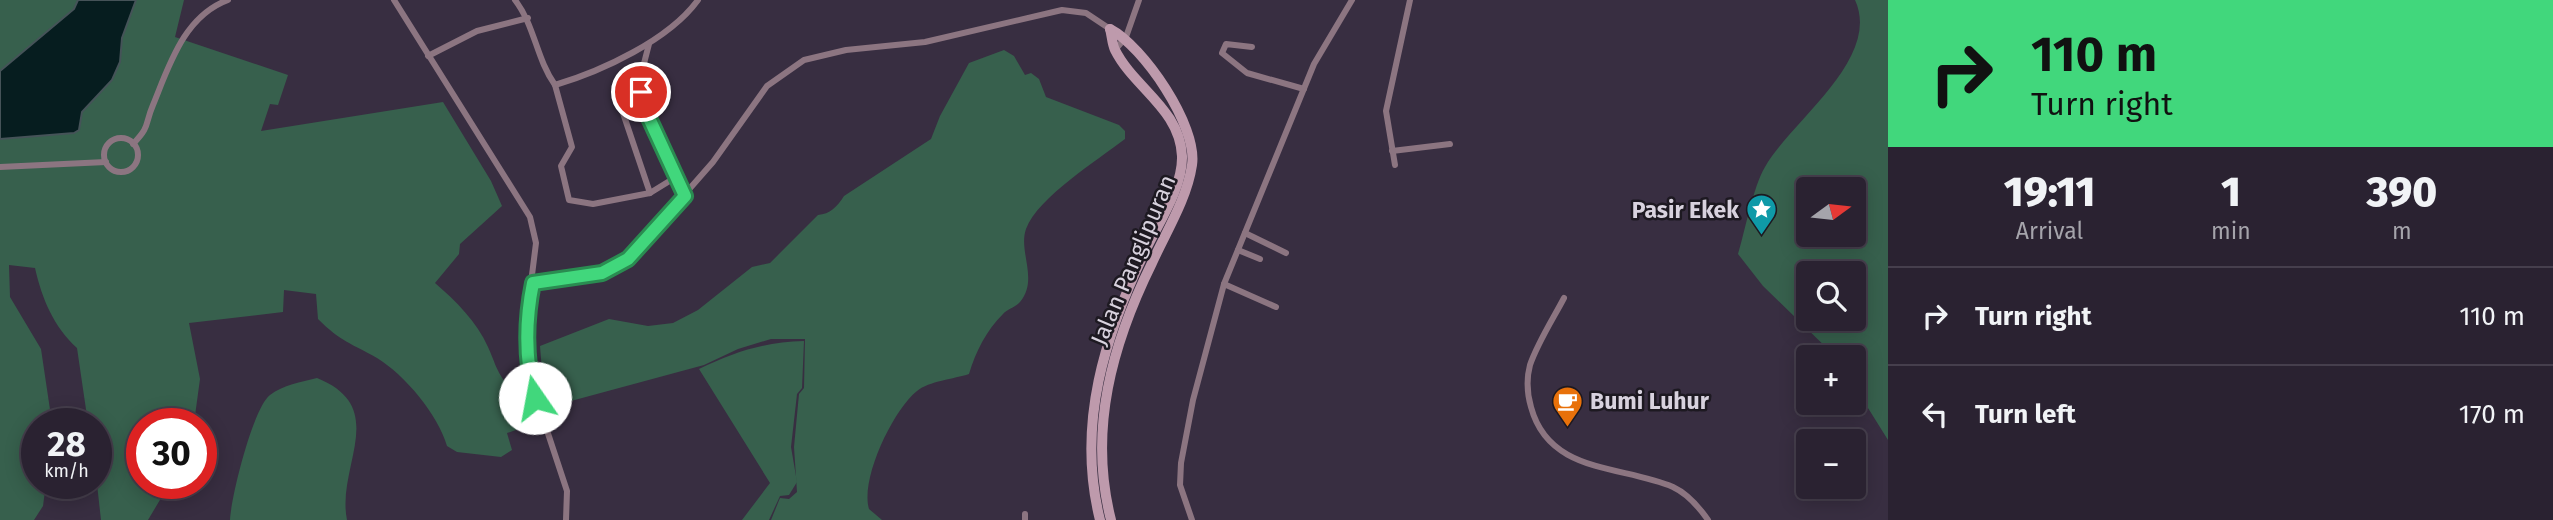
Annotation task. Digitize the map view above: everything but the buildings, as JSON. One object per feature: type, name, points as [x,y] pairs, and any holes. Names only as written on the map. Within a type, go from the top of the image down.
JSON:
[{"type":"main road","name":"Jalan Panglipuran","points":[[1100,520],[1091,472],[1093,412],[1106,344],[1186,188],[1193,162],[1193,143],[1179,109],[1126,37],[1110,29]]},
{"type":"main road","name":"Jalan Panglipuran","points":[[1110,29],[1115,50],[1173,122],[1182,157],[1172,196],[1132,291],[1107,387],[1102,453],[1111,520]]},
{"type":"street","points":[[134,144],[148,128],[151,110],[183,37],[205,13],[228,0]]},
{"type":"street","points":[[394,0],[530,217],[536,243],[528,307],[529,376],[567,491],[566,520]]},
{"type":"street","points":[[515,0],[528,18],[542,62],[555,85],[572,147],[561,166],[569,200],[593,204],[650,193],[676,177]]},
{"type":"street","points":[[555,85],[649,44],[688,13],[698,0]]},
{"type":"street","points":[[1115,50],[1126,37],[1139,0]]},
{"type":"street","points":[[1192,520],[1180,485],[1181,463],[1193,400],[1224,284],[1314,64],[1352,0]]},
{"type":"street","points":[[1395,165],[1386,122],[1387,102],[1402,47],[1410,0]]},
{"type":"street","points":[[533,283],[602,273],[628,259],[713,162],[767,86],[804,60],[846,50],[925,42],[1062,10],[1086,13],[1110,29]]},
{"type":"street","points":[[428,56],[478,31],[528,18]]},
{"type":"street","points":[[649,44],[641,75],[643,105],[685,196]]},
{"type":"street","points":[[1252,47],[1226,44],[1222,53],[1247,73],[1304,89]]},
{"type":"street","points":[[643,105],[623,113],[650,193]]},
{"type":"street","points":[[123,138],[134,144],[138,159],[130,170],[116,171],[106,162],[105,149],[110,142],[123,138]]},
{"type":"street","points":[[1392,151],[1450,144]]},
{"type":"street","points":[[0,167],[106,162]]},
{"type":"street","points":[[1245,233],[1286,253]]},
{"type":"street","points":[[1238,250],[1260,259]]},
{"type":"street","points":[[1224,284],[1276,307]]},
{"type":"street","points":[[1564,298],[1530,366],[1526,390],[1534,419],[1544,435],[1572,459],[1673,488],[1694,502],[1708,520]]},
{"type":"green space","points":[[0,0],[184,0],[175,37],[288,75],[278,105],[270,104],[261,131],[443,102],[491,181],[502,206],[460,244],[459,254],[435,283],[472,321],[502,378],[505,382],[513,383],[542,371],[540,346],[609,319],[648,326],[673,323],[698,310],[752,267],[770,263],[818,215],[836,207],[844,196],[931,139],[940,116],[969,63],[1004,50],[1014,56],[1025,75],[1031,73],[1039,79],[1046,97],[1119,125],[1125,131],[1125,139],[1055,192],[1033,217],[1024,238],[1028,275],[1025,293],[1018,304],[1005,312],[987,334],[969,374],[922,388],[898,413],[881,446],[869,481],[869,509],[882,520],[771,520],[780,498],[789,499],[797,492],[794,447],[799,394],[804,388],[805,339],[771,339],[738,349],[704,365],[571,401],[558,398],[554,390],[543,385],[520,392],[521,419],[516,430],[507,433],[512,450],[501,457],[457,452],[447,446],[428,409],[409,385],[388,365],[340,337],[318,319],[316,294],[284,290],[283,312],[189,323],[200,379],[196,408],[126,408],[126,499],[160,499],[148,520],[101,520],[99,499],[112,499],[112,408],[86,408],[77,348],[50,312],[35,268],[9,265],[10,297],[41,349],[50,408],[21,408],[21,499],[44,499],[43,506],[34,520],[0,520]]},
{"type":"green space","points":[[1855,0],[1888,0],[1888,440],[1866,405],[1866,345],[1824,345],[1809,331],[1866,331],[1866,261],[1796,261],[1796,318],[1763,286],[1738,254],[1753,197],[1765,167],[1777,149],[1830,88],[1856,45],[1860,22]]},
{"type":"green space","points":[[804,341],[802,388],[797,394],[791,447],[797,482],[789,495],[780,496],[769,520],[742,520],[770,483],[699,369],[750,349],[776,343]]},
{"type":"green space","points":[[317,378],[339,390],[351,405],[356,422],[356,440],[346,500],[347,520],[230,520],[244,454],[263,403],[281,389]]},
{"type":"shaded area","points":[[78,0],[136,0],[122,38],[120,62],[112,80],[82,112],[79,130],[74,133],[0,139],[0,71],[74,9]]},
{"type":"place","name":"Pasir Ekek","points":[[1762,237]]},
{"type":"place","name":"Bumi Luhur","points":[[1567,428]]},
{"type":"route","points":[[535,398],[527,355],[528,307],[533,283],[602,273],[628,259],[685,196],[643,105],[641,92]]}]
